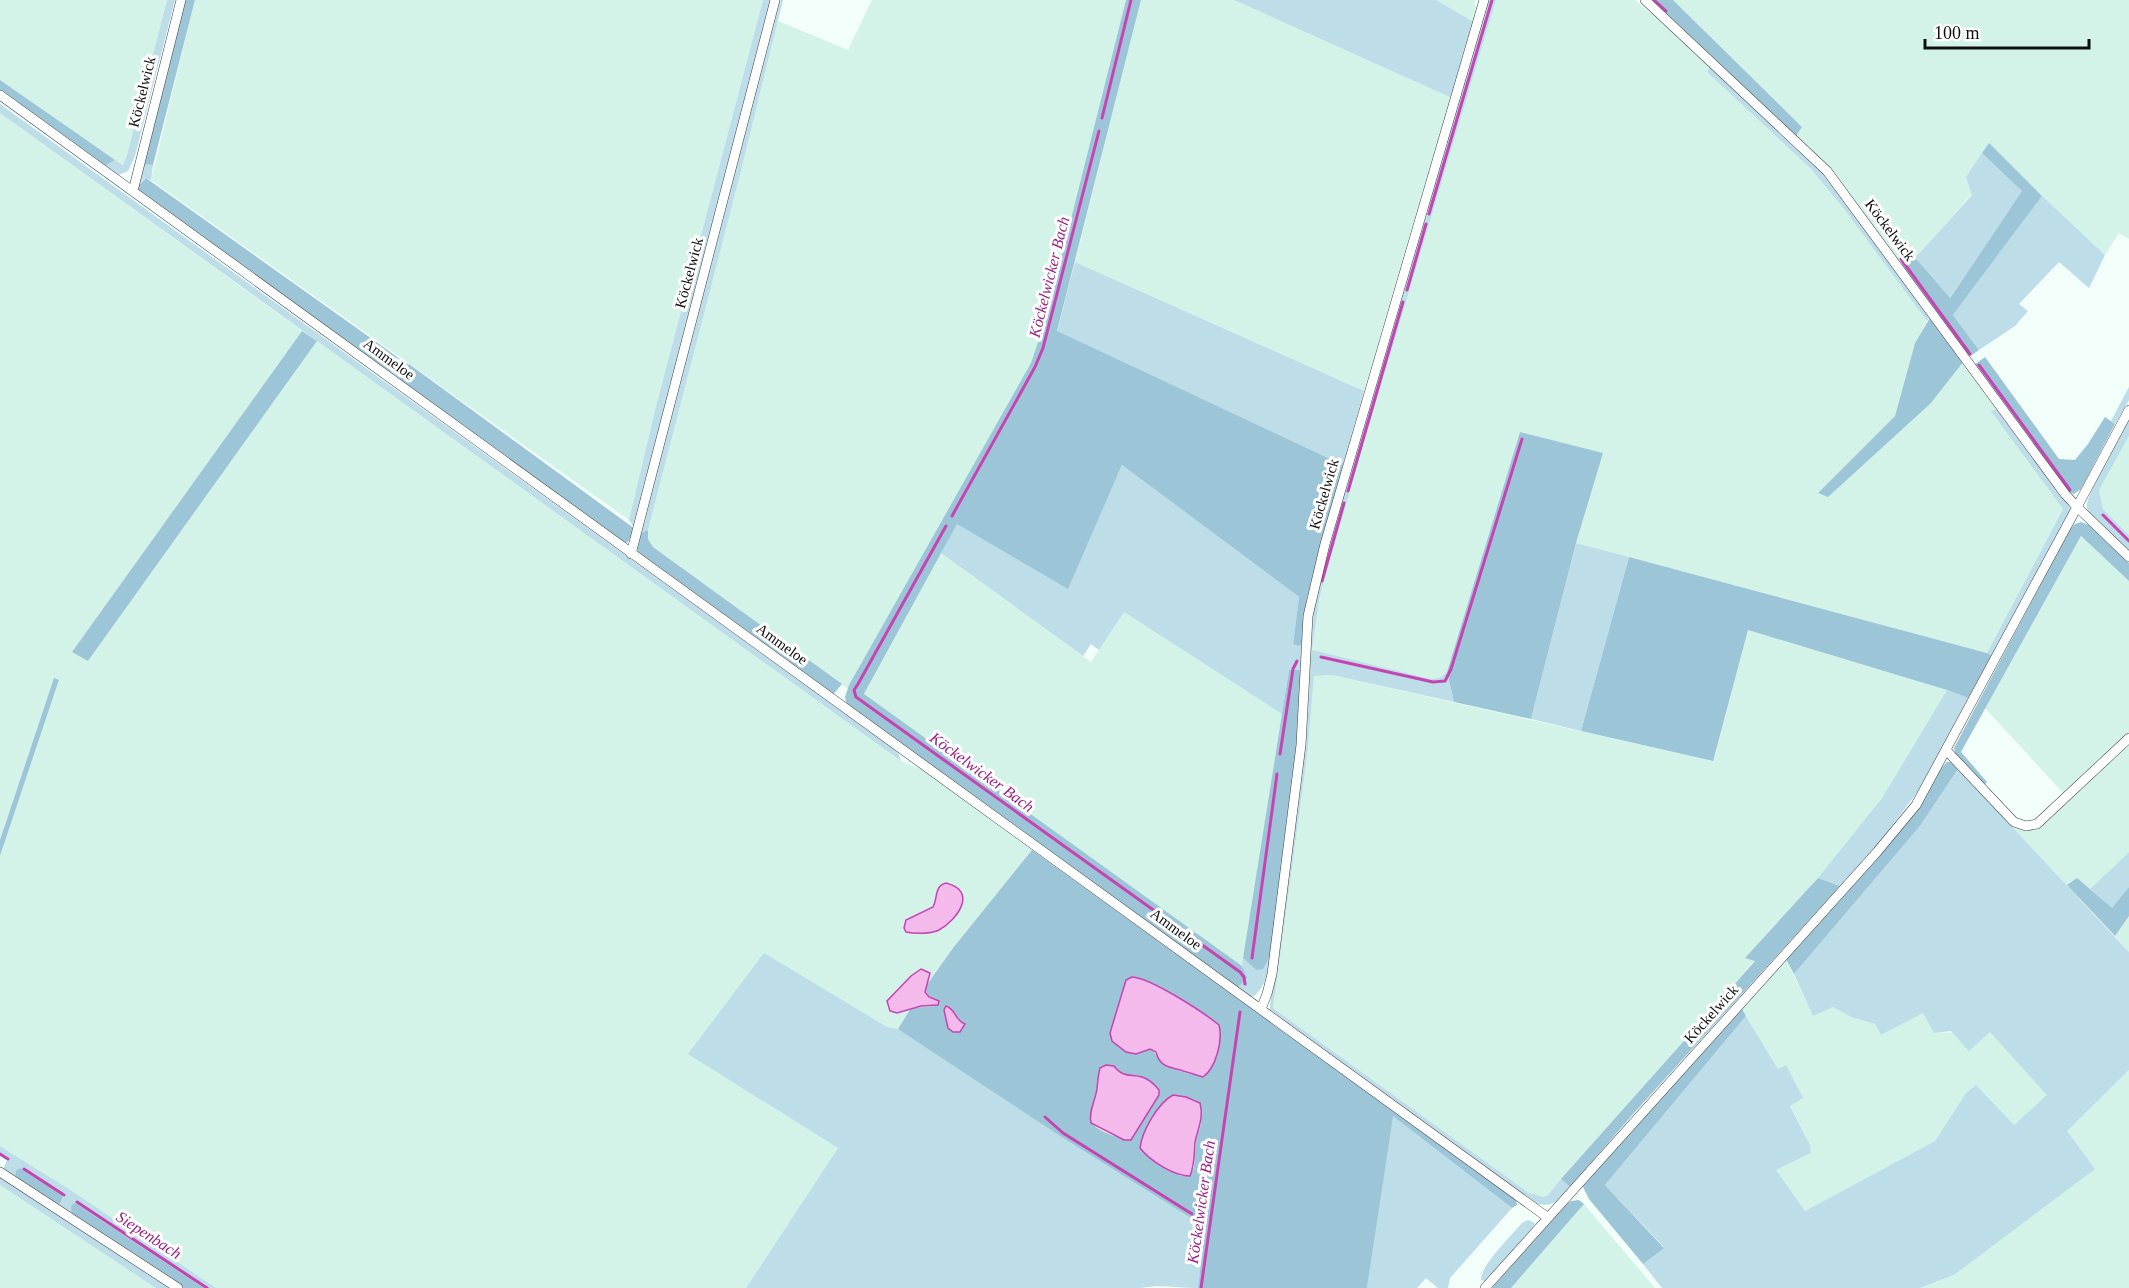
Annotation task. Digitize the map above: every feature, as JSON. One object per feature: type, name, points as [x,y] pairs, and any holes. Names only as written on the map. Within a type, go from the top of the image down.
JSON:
[{"type":"street","name":"Köckelwick","points":[[133,191],[181,0]]},
{"type":"street","name":"Köckelwick","points":[[631,554],[775,0]]},
{"type":"street","name":"Köckelwick","points":[[1261,1009],[1272,974],[1301,745],[1308,616],[1324,544],[1484,0]]},
{"type":"street","name":"Köckelwick","points":[[1645,0],[1827,171],[2065,494],[2129,557]]},
{"type":"street","name":"Ammeloe","points":[[0,95],[1547,1217]]},
{"type":"street","name":"Köckelwick","points":[[1485,1288],[1877,852],[1916,805],[2129,410]]},
{"type":"street","points":[[1946,750],[2014,822],[2026,826],[2037,824],[2129,738]]},
{"type":"street","points":[[0,1172],[178,1288]]},
{"type":"green space","points":[[0,0],[167,0],[123,165],[85,141],[0,80]]},
{"type":"green space","points":[[195,0],[763,0],[655,410],[629,520],[151,180]]},
{"type":"green space","points":[[872,0],[1126,0],[1046,318],[1031,363],[848,689],[653,547],[648,539],[648,530],[778,21],[848,50]]},
{"type":"green space","points":[[1141,0],[1234,0],[1452,98],[1364,391],[1075,262]]},
{"type":"green space","points":[[1436,0],[1476,0],[1474,5],[1478,7],[1474,22]]},
{"type":"green space","points":[[1496,0],[1635,0],[1651,14],[1654,12],[1710,66],[1707,72],[1811,169],[1844,209],[1927,321],[1915,343],[1895,416],[1818,493],[1931,403],[1964,361],[1997,409],[1992,411],[2063,509],[1987,653],[1576,543],[1602,453],[1520,432],[1447,672],[1440,679],[1431,679],[1312,651],[1320,595]]},
{"type":"green space","points":[[1673,0],[2129,0],[2129,239],[2119,233],[2105,255],[2082,235],[1972,194],[1915,258],[1912,253],[1900,265],[1796,136],[1802,127]]},
{"type":"green space","points":[[0,113],[302,331],[73,651],[88,661],[317,341],[901,761],[923,770],[1032,850],[953,948],[898,1029],[887,1027],[689,1054],[838,1148],[746,1288],[216,1288],[72,1191],[0,1146],[0,856],[59,681],[54,679],[0,840]]},
{"type":"green space","points":[[2129,436],[2129,535],[2103,509],[2099,490]]},
{"type":"green space","points":[[2081,536],[2129,581],[2129,733],[2064,794],[1985,708]]},
{"type":"green space","points":[[941,553],[1091,662],[1124,612],[1282,714],[1242,966],[864,695]]},
{"type":"green space","points":[[1748,630],[1947,690],[1882,798],[1818,878],[1746,958],[1755,960],[1548,1195],[1542,1197],[1529,1193],[1273,1008],[1307,757],[1314,676],[1332,675],[1712,761]]},
{"type":"green space","points":[[2129,743],[2129,852],[2079,899],[2009,824],[2024,829]]},
{"type":"green space","points":[[2129,916],[2129,952],[2115,936]]},
{"type":"green space","points":[[1786,959],[1813,1015],[1833,1007],[1851,1017],[1875,1024],[1881,1035],[1924,1012],[1934,1033],[1990,1031],[2048,1095],[2014,1125],[1966,1093],[1935,1141],[1805,1211],[1775,1170],[1811,1153],[1810,1145],[1790,1105],[1803,1098],[1778,1069],[1741,1007]]},
{"type":"green space","points":[[2129,1070],[2129,1288],[1920,1288],[1954,1275],[2094,1168],[2066,1131]]},
{"type":"green space","points":[[0,1185],[156,1288],[0,1288]]},
{"type":"green space","points":[[1584,1204],[1655,1288],[1511,1288]]},
{"type":"shaded area","points":[[167,0],[175,0],[135,156],[128,171],[116,176],[100,169],[115,160],[123,165],[127,155]]},
{"type":"shaded area","points":[[180,0],[195,0],[153,165],[140,164]]},
{"type":"shaded area","points":[[763,0],[771,0],[635,529],[629,520],[655,410]]},
{"type":"shaded area","points":[[777,0],[783,0],[739,179],[648,530],[639,534]]},
{"type":"shaded area","points":[[1126,0],[1141,0],[1057,331],[1343,465],[1307,598],[1303,642],[1299,646],[1293,644],[1299,597],[1122,465],[1068,589],[957,524],[864,694],[1242,966],[1247,978],[1237,988],[847,707],[845,697],[849,685],[1031,363],[1046,318]]},
{"type":"shaded area","points":[[1234,0],[1436,0],[1474,22],[1452,98]]},
{"type":"shaded area","points":[[1487,0],[1496,0],[1320,595],[1312,650],[1431,679],[1440,678],[1447,672],[1454,702],[1332,675],[1314,676],[1307,757],[1273,1008],[1529,1193],[1543,1197],[1548,1195],[1561,1179],[1570,1187],[1558,1200],[1546,1205],[1533,1203],[1270,1011],[1303,753],[1314,597]]},
{"type":"shaded area","points":[[1650,0],[1673,0],[1802,127],[1796,136]]},
{"type":"shaded area","points":[[1710,66],[1812,162],[1844,197],[1931,316],[1927,321],[1844,209],[1811,169],[1707,72]]},
{"type":"shaded area","points":[[0,80],[115,160],[100,169],[0,96]]},
{"type":"shaded area","points":[[0,104],[898,752],[901,761],[0,113]]},
{"type":"shaded area","points":[[1989,143],[2042,196],[1953,315],[1979,350],[1969,357],[1900,265],[1911,253],[1950,298],[2022,191],[1982,153]]},
{"type":"shaded area","points":[[1982,153],[2022,191],[1949,299],[1915,258],[1972,195],[1966,177]]},
{"type":"shaded area","points":[[140,164],[153,165],[151,180],[145,178],[135,189]]},
{"type":"shaded area","points":[[146,178],[396,356],[394,368],[387,375],[135,189]]},
{"type":"shaded area","points":[[2042,196],[2105,255],[2089,288],[2059,262],[2019,304],[2028,311],[2015,326],[1979,350],[1953,315]]},
{"type":"shaded area","points":[[1075,262],[1364,391],[1343,465],[1057,332]]},
{"type":"shaded area","points":[[1931,316],[1964,361],[1931,403],[1828,497],[1818,493],[1895,416],[1915,343]]},
{"type":"shaded area","points":[[302,331],[317,341],[88,661],[72,652]]},
{"type":"shaded area","points":[[396,356],[409,364],[398,382],[387,375],[394,368]]},
{"type":"shaded area","points":[[1985,357],[2059,459],[2075,460],[2105,417],[2115,424],[2081,489],[2074,494],[2067,491],[1974,365]]},
{"type":"shaded area","points":[[409,364],[635,529],[628,542],[622,544],[398,382]]},
{"type":"shaded area","points":[[2129,387],[2129,400],[2115,424],[2111,421]]},
{"type":"shaded area","points":[[1997,409],[2071,509],[1992,656],[1987,653],[2063,509],[1991,411]]},
{"type":"shaded area","points":[[2129,420],[2129,436],[2099,490],[2103,509],[2129,535],[2129,552],[2087,508],[2097,479]]},
{"type":"shaded area","points":[[1520,432],[1603,453],[1576,543],[1531,719],[1454,702],[1447,672]]},
{"type":"shaded area","points":[[1122,465],[1299,597],[1293,644],[1303,642],[1303,670],[1289,670],[1282,714],[1124,612],[1099,650],[1091,644],[1083,656],[941,553],[957,523],[1068,588]]},
{"type":"shaded area","points":[[2081,522],[2089,525],[2129,563],[2129,581],[2081,536],[1961,752],[1987,782],[1983,786],[1956,755],[1954,748],[2070,529]]},
{"type":"shaded area","points":[[648,530],[648,539],[653,547],[842,684],[831,697],[639,556],[637,548],[639,534]]},
{"type":"shaded area","points":[[1576,543],[1629,557],[1581,731],[1531,719]]},
{"type":"shaded area","points":[[1629,557],[1992,656],[1968,698],[1748,630],[1713,761],[1581,731]]},
{"type":"shaded area","points":[[1289,670],[1303,670],[1299,743],[1271,954],[1263,969],[1256,970],[1243,958]]},
{"type":"shaded area","points":[[54,678],[59,680],[0,856],[0,840]]},
{"type":"shaded area","points":[[1947,690],[1968,698],[1919,790],[1875,848],[1840,886],[1818,878],[1882,798]]},
{"type":"shaded area","points":[[1947,762],[1951,762],[1958,769],[1920,826],[1794,974],[1786,959],[1904,827],[1919,808],[1941,768]]},
{"type":"shaded area","points":[[1958,769],[2129,952],[2129,1070],[2067,1131],[2095,1169],[1954,1275],[1920,1288],[1662,1288],[1643,1264],[1664,1247],[1605,1185],[1746,1016],[1778,1069],[1786,1065],[1803,1098],[1790,1106],[1810,1145],[1811,1153],[1776,1170],[1805,1211],[1935,1141],[1966,1093],[1976,1085],[2014,1125],[2047,1095],[1990,1032],[1969,1051],[1951,1031],[1934,1033],[1923,1013],[1881,1035],[1875,1024],[1851,1017],[1833,1007],[1813,1016],[1794,974],[1920,826]]},
{"type":"shaded area","points":[[1032,850],[1516,1199],[1517,1205],[1512,1208],[1393,1116],[1367,1288],[1198,1288],[1205,1227],[1063,1138],[898,1029],[911,1008],[936,1006],[924,989],[953,948]],"holes":[[[1154,985],[1219,1025],[1220,1039],[1217,1052],[1203,1077],[1181,1072],[1165,1065],[1150,1049],[1136,1054]],[[953,1011],[961,1023],[953,1032],[948,1028],[946,1013]],[[1106,1065],[1127,1076],[1144,1078],[1159,1095],[1124,1140],[1097,1128],[1090,1119],[1100,1068]],[[1173,1095],[1195,1100],[1201,1124],[1196,1140],[1194,1167],[1190,1176],[1181,1176],[1146,1155],[1141,1141],[1154,1115]]]},
{"type":"shaded area","points":[[2129,852],[2129,887],[2112,909],[2090,889]]},
{"type":"shaded area","points":[[1818,878],[1840,886],[1570,1187],[1561,1179],[1755,961],[1745,958]]},
{"type":"shaded area","points":[[2077,878],[2112,908],[2129,887],[2129,916],[2115,936],[2067,885]]},
{"type":"shaded area","points":[[946,883],[956,887],[963,898],[962,905],[953,919],[936,931],[906,932],[904,928],[906,920],[933,907],[938,890]]},
{"type":"shaded area","points":[[764,953],[887,1027],[906,1033],[1063,1138],[1205,1227],[1198,1288],[1162,1286],[1141,1288],[746,1288],[838,1148],[688,1054]]},
{"type":"shaded area","points":[[1271,954],[1262,987],[1254,996],[1248,996],[1237,988],[1246,978],[1242,966],[1243,958],[1256,970]]},
{"type":"shaded area","points":[[921,969],[930,973],[925,992],[929,997],[939,1001],[938,1005],[921,1006],[897,1013],[890,1011],[887,1001]]},
{"type":"shaded area","points":[[1132,977],[1164,989],[1219,1025],[1220,1038],[1215,1061],[1203,1077],[1166,1066],[1160,1061],[1156,1052],[1150,1049],[1136,1054],[1126,1052],[1112,1041],[1110,1033],[1126,980]]},
{"type":"shaded area","points":[[946,1006],[965,1024],[960,1032],[953,1032],[948,1028],[944,1010]]},
{"type":"shaded area","points":[[1741,1007],[1746,1016],[1605,1185],[1664,1248],[1643,1264],[1589,1199],[1583,1187]]},
{"type":"shaded area","points":[[1106,1065],[1114,1066],[1124,1074],[1145,1078],[1159,1090],[1159,1095],[1131,1140],[1124,1140],[1091,1123],[1100,1068]]},
{"type":"shaded area","points":[[1173,1095],[1200,1103],[1201,1118],[1190,1176],[1163,1167],[1140,1148],[1152,1118],[1162,1104]]},
{"type":"shaded area","points":[[1392,1115],[1512,1208],[1450,1278],[1448,1288],[1438,1288],[1426,1278],[1417,1288],[1367,1288]]},
{"type":"shaded area","points":[[0,1146],[72,1191],[216,1288],[204,1288],[76,1204],[72,1216],[56,1206],[61,1202],[63,1196],[20,1168],[15,1178],[3,1170],[7,1160],[0,1156]]},
{"type":"shaded area","points":[[20,1168],[63,1196],[61,1202],[56,1206],[15,1178],[16,1171]]},
{"type":"shaded area","points":[[0,1176],[173,1288],[156,1288],[0,1185]]},
{"type":"shaded area","points":[[1579,1200],[1584,1204],[1511,1288],[1492,1288],[1563,1207],[1571,1201]]},
{"type":"shaded area","points":[[75,1203],[204,1288],[183,1288],[72,1216],[71,1206]]},
{"type":"shaded area","points":[[1528,1220],[1535,1223],[1533,1227],[1487,1282],[1481,1280],[1491,1259],[1522,1223]]},
{"type":"waterway","name":"Köckelwicker Bach","points":[[1102,118],[1131,0]]},
{"type":"waterway","points":[[1429,214],[1492,0]]},
{"type":"waterway","points":[[1654,0],[1666,11]]},
{"type":"waterway","name":"Köckelwicker Bach","points":[[952,516],[1035,367],[1043,348],[1099,131]]},
{"type":"waterway","points":[[1407,290],[1426,224]]},
{"type":"waterway","points":[[1901,259],[1970,354]]},
{"type":"waterway","points":[[1348,491],[1403,302]]},
{"type":"waterway","points":[[1979,365],[2070,490]]},
{"type":"waterway","points":[[1321,657],[1433,682],[1445,681],[1451,669],[1522,439]]},
{"type":"waterway","points":[[1322,581],[1344,503]]},
{"type":"waterway","points":[[2103,515],[2129,541]]},
{"type":"waterway","name":"Köckelwicker Bach","points":[[946,526],[854,690],[856,697],[1240,972],[1245,984]]},
{"type":"waterway","points":[[1280,754],[1293,669],[1297,661]]},
{"type":"waterway","points":[[1252,958],[1277,774]]},
{"type":"waterway","name":"Köckelwicker Bach","points":[[1201,1288],[1240,1012]]},
{"type":"waterway","points":[[1045,1117],[1063,1133],[1192,1214]]},
{"type":"waterway","name":"Siepenbach","points":[[0,1154],[8,1159]]},
{"type":"waterway","name":"Siepenbach","points":[[24,1169],[64,1195]]},
{"type":"waterway","name":"Siepenbach","points":[[77,1202],[207,1288]]}]
